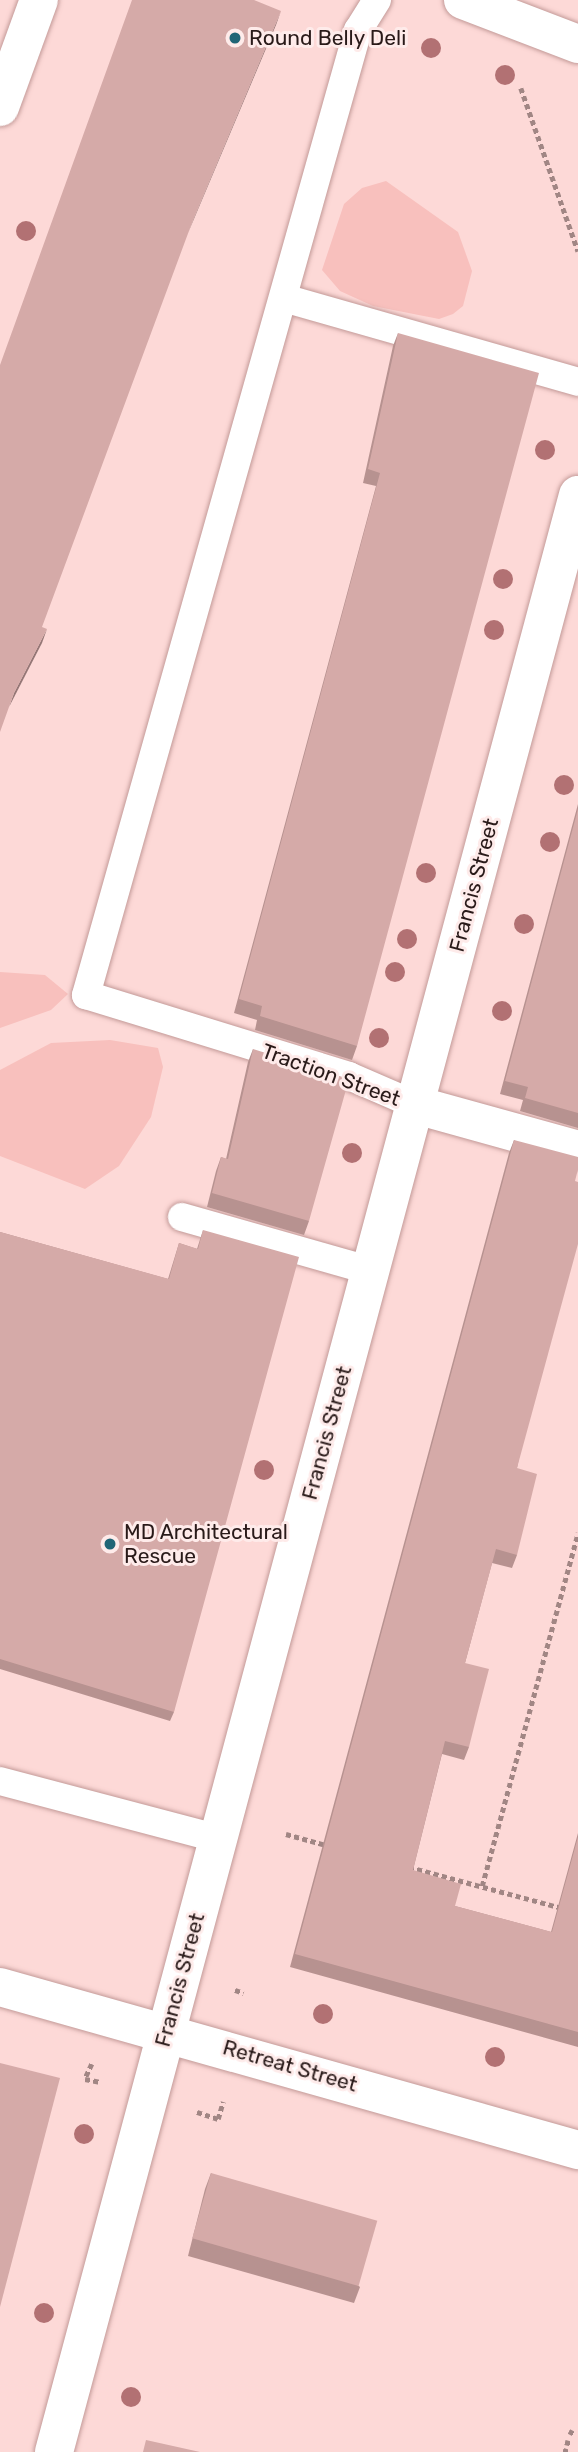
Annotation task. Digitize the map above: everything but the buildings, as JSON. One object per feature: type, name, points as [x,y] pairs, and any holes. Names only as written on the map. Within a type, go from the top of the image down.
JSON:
[{"type":"street","points":[[0,107],[39,0]]},
{"type":"street","points":[[463,0],[578,44]]},
{"type":"street","name":"Francis Street","points":[[54,2452],[578,495]]},
{"type":"street","name":"Traction Street","points":[[416,1105],[578,1150]]},
{"type":"street","name":"Retreat Street","points":[[0,1987],[166,2031],[578,2150]]},
{"type":"lane","points":[[377,0],[358,30],[284,298],[578,382]]},
{"type":"lane","name":"Traction Street","points":[[284,298],[86,995],[349,1076],[416,1105]]},
{"type":"lane","points":[[181,1217],[371,1271]]},
{"type":"lane","points":[[0,1781],[219,1839]]},
{"type":"path","points":[[521,88],[578,251]]},
{"type":"path","points":[[482,1886],[578,1533]]},
{"type":"path","points":[[286,1834],[338,1848]]},
{"type":"path","points":[[403,1866],[566,1909]]},
{"type":"path","points":[[235,1990],[244,1993]]},
{"type":"path","points":[[92,2063],[85,2080],[106,2083]]},
{"type":"path","points":[[196,2112],[218,2119],[224,2099]]},
{"type":"path","points":[[565,2442],[573,2444]]},
{"type":"path","points":[[563,2449],[570,2452]]},
{"type":"shaded area","points":[[386,181],[458,232],[472,271],[463,306],[453,314],[439,319],[373,306],[340,291],[322,270],[344,204],[362,188]]},
{"type":"shaded area","points":[[0,972],[45,975],[68,994],[51,1010],[0,1028]]},
{"type":"shaded area","points":[[110,1040],[158,1048],[163,1067],[151,1117],[119,1166],[85,1189],[0,1156],[0,1070],[51,1043]]},
{"type":"place","name":"Round Belly Deli","points":[[235,38]]},
{"type":"place","name":"MD Architectural Rescue","points":[[110,1544]]}]
